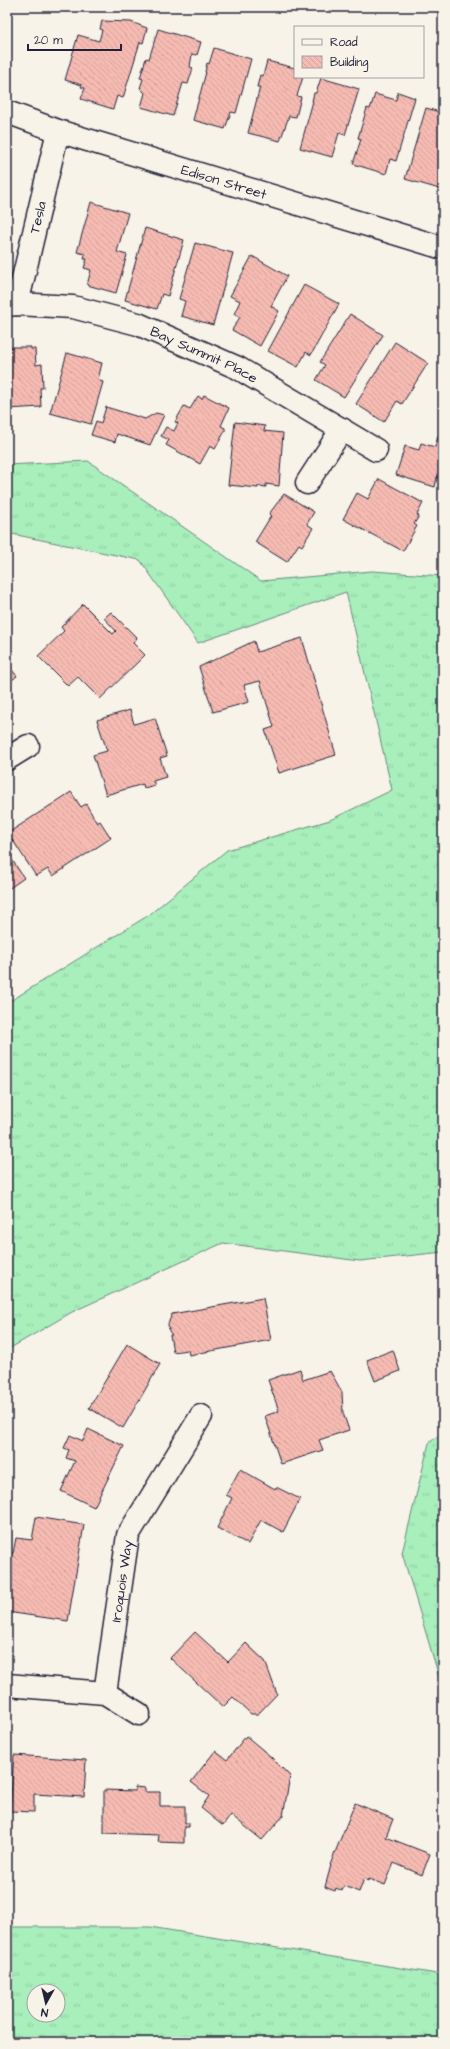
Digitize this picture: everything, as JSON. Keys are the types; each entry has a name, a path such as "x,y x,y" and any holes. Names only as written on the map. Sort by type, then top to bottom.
{"street":[{"name":"Edison Street","path":"7,112 58,131 443,248"},
{"name":"Tesla","path":"12,304 58,131"},
{"name":"Bay Summit Place","path":"12,304 73,307 138,324 238,368 376,450"},
{"path":"307,483 342,429"},
{"path":"7,759 28,746"},
{"name":"Iroquois Way","path":"105,1693 128,1535 201,1416"},
{"path":"7,1684 105,1693 139,1714"}],"green space":[{"path":"88,461 261,581 372,571 443,576 443,1252 360,1261 223,1243 72,1312 7,1350 7,1003 149,915 227,850 330,820 392,790 346,592 198,643 140,560 7,533 7,465"},
{"path":"443,1432 443,1690 402,1553 429,1443"},
{"path":"7,1927 150,1927 443,1975 443,2042 7,2042"}],"building":[{"path":"102,21 131,22 147,28 143,43 140,42 123,98 117,96 113,109 81,99 85,88 81,87 82,85 65,80 78,35 99,41 102,30 100,29"},
{"path":"158,29 201,42 197,55 192,54 190,67 193,68 188,84 183,83 173,116 141,107 145,93 140,88 143,79 140,78 146,58 149,59"},
{"path":"214,48 251,59 236,113 231,112 225,129 193,120 207,63 209,64"},
{"path":"267,61 294,68 294,78 303,78 297,96 301,97 296,117 289,116 280,141 248,133 260,87 257,87 260,75 263,76"},
{"path":"321,78 359,89 345,135 339,133 332,157 300,148 314,93 316,93"},
{"path":"398,92 415,98 396,161 390,159 386,174 353,164 361,139 358,138 367,108 370,109 375,94 396,100"},
{"path":"426,108 443,113 443,190 405,179"},
{"path":"91,202 128,213 117,252 127,255 116,293 87,285 91,270 84,268 87,259 84,259 85,254 77,252"},
{"path":"145,228 184,240 168,296 162,294 157,309 125,300"},
{"path":"195,243 233,253 213,325 181,316 185,301 179,299"},
{"path":"252,256 287,276 271,306 279,311 260,346 232,330 240,317 234,314 240,301 230,296"},
{"path":"304,285 339,304 311,355 306,352 298,367 268,351"},
{"path":"350,314 383,335 344,397 316,380 325,365 320,362"},
{"path":"395,342 428,363 402,404 397,401 384,422 356,404"},
{"path":"7,347 31,347 31,349 35,349 36,365 42,364 43,388 40,388 41,407 7,409"},
{"path":"67,353 102,363 98,380 103,382 91,424 50,413"},
{"path":"204,395 229,408 221,426 225,428 225,431 215,449 210,446 200,464 166,445 169,440 161,436 166,427 174,431 178,423 175,422 184,406 190,409 198,396 202,399"},
{"path":"106,407 145,419 156,413 164,415 150,445 117,434 115,442 91,435 96,421 101,423"},
{"path":"235,422 265,426 264,431 283,433 279,486 266,484 266,487 258,486 258,488 228,485"},
{"path":"438,436 443,438 443,478 437,477 435,487 396,475 405,446 419,450 421,443 435,447"},
{"path":"379,479 423,503 417,515 419,516 414,524 417,526 403,551 343,519 357,493 368,499"},
{"path":"284,494 314,512 307,524 313,528 302,546 299,544 287,562 255,542 271,516 269,514"},
{"path":"83,604 113,634 116,631 104,618 111,612 137,638 133,643 145,655 100,699 78,677 68,686 38,656 64,631 61,627"},
{"path":"302,638 336,755 279,773 265,730 274,727 260,681 244,685 249,702 213,712 199,667 254,641 257,652"},
{"path":"7,664 17,676 7,684"},
{"path":"130,710 134,724 155,718 167,756 160,758 166,777 153,781 155,785 144,788 143,784 106,795 93,755 107,751 97,720"},
{"path":"71,792 81,807 86,804 97,823 100,821 111,838 53,876 48,869 36,876 8,833"},
{"path":"7,852 24,878 7,890"},
{"path":"263,1298 271,1340 189,1355 188,1350 173,1352 170,1335 172,1335 169,1331 168,1324 172,1314"},
{"path":"127,1344 160,1364 123,1428 89,1408"},
{"path":"393,1350 400,1371 375,1381 367,1360"},
{"path":"300,1369 303,1380 330,1371 342,1392 343,1413 349,1430 319,1440 323,1450 281,1464 265,1416 279,1411 268,1380"},
{"path":"88,1429 124,1446 94,1507 61,1491 75,1461 66,1458 69,1450 64,1448 70,1435 83,1441"},
{"path":"240,1469 275,1489 276,1487 300,1499 283,1532 261,1520 248,1544 217,1528 232,1498 226,1495"},
{"path":"36,1517 84,1525 68,1621 7,1612 7,1581 11,1553 13,1553 16,1538 32,1540"},
{"path":"195,1632 228,1662 246,1643 265,1661 277,1694 258,1714 251,1714 233,1697 223,1707 170,1658"},
{"path":"246,1736 270,1756 290,1776 283,1816 262,1840 231,1815 223,1826 201,1808 209,1796 191,1782 215,1751 227,1760"},
{"path":"14,1755 86,1760 84,1797 34,1794 34,1812 10,1811"},
{"path":"135,1787 145,1788 145,1792 160,1792 160,1806 185,1806 185,1823 189,1823 189,1827 184,1827 184,1843 158,1842 159,1835 104,1833 104,1790 135,1791"},
{"path":"355,1803 393,1819 386,1837 430,1854 422,1875 394,1863 385,1885 369,1879 368,1881 364,1879 359,1892 344,1886 342,1891 336,1888 335,1891 325,1887 330,1865"}]}
